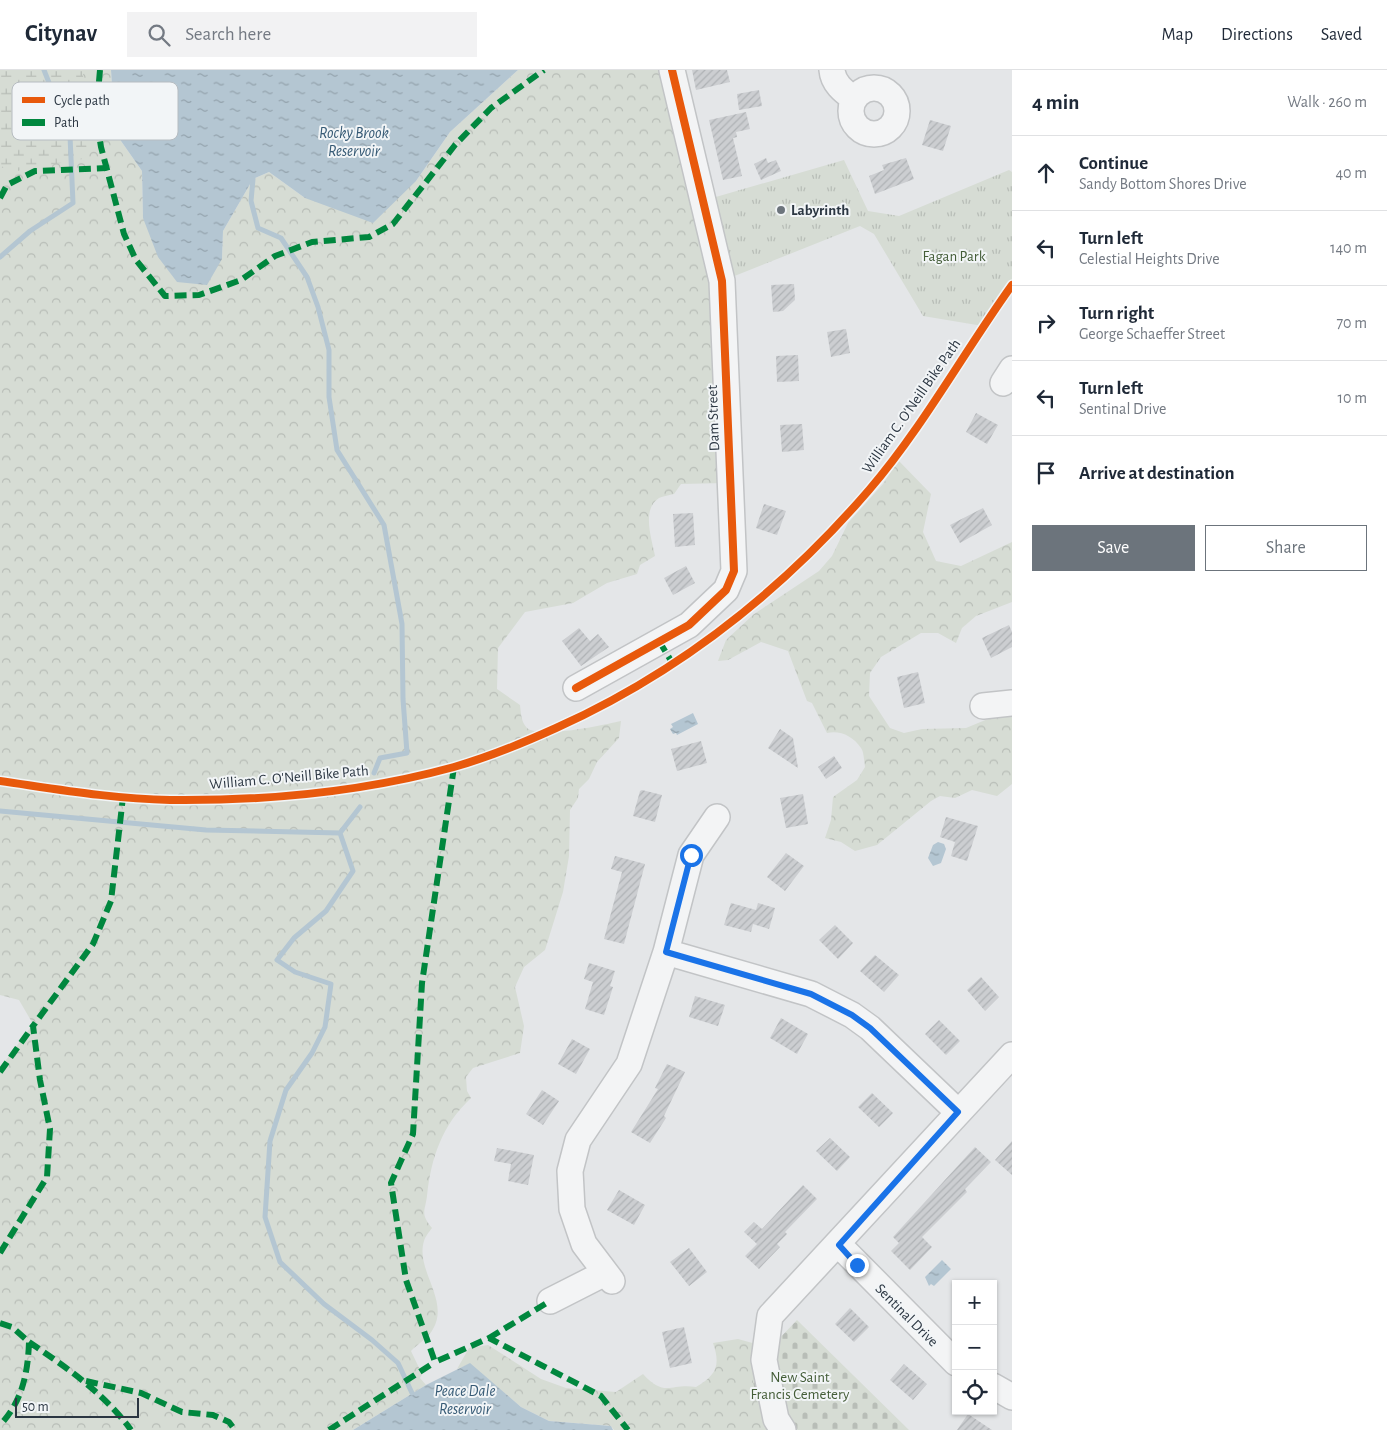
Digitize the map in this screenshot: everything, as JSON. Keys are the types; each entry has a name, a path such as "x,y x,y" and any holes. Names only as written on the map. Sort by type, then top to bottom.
{"street":[{"name":"Dam Street","path":"576,688 689,625 726,590 734,571 722,281 672,70"},
{"path":"832,70 832,77 844,92 854,99"},
{"path":"983,706 1012,703"},
{"path":"550,1301 609,1277 584,1244 572,1209 570,1171 578,1140 629,1064 666,952 691,855 718,817"},
{"path":"666,952 811,994 831,1003 870,1028 958,1112"},
{"path":"783,1430 776,1419 764,1360 770,1316 839,1245 958,1112 1012,1055"},
{"name":"Sentinal Drive","path":"839,1245 952,1359"},
{"path":"997,1389 1012,1398"}],"green space":[{"path":"0,70 111,70 112,82 12,82 12,140 121,140 142,171 143,218 222,259 223,231 253,179 269,172 305,198 416,181 450,132 518,70 671,70 720,287 726,483 681,484 674,494 659,498 650,509 649,517 650,534 655,556 640,565 637,574 607,583 573,603 525,612 498,648 497,689 520,705 522,720 527,728 534,731 558,732 621,721 619,738 597,762 589,779 579,789 578,798 570,810 569,856 563,892 545,950 524,967 515,987 524,1026 520,1053 473,1068 466,1077 467,1091 471,1098 452,1119 445,1131 431,1168 424,1212 432,1228 427,1234 422,1252 438,1307 437,1318 431,1332 411,1351 422,1374 420,1378 426,1385 353,1430 0,1430 0,1068 33,1024 19,1000 0,995"},
{"path":"0,70 85,70 83,82 12,82 12,140 87,140 88,158 17,171 0,166"},
{"name":"Fagan Park","path":"844,160 868,211 899,216 1009,170 1012,172 1012,285 983,326 923,316 874,234 860,226 722,281 702,201"},
{"path":"898,460 931,494 923,532 936,561 961,566 1012,542 1012,602 976,616 962,628 956,643 938,633 921,633 881,657 870,673 869,696 890,728 904,733 922,729 966,728 1012,709 1012,784 997,796 972,790 955,798 940,796 931,801 877,845 855,851 841,842 825,838 831,820 833,797 857,780 865,767 861,748 846,735 837,732 827,733 812,703 807,701 788,651 761,642 728,660 718,661 726,640 754,614 819,571 832,556 848,523 883,484"},
{"name":"New Saint Francis Cemetery","path":"797,1320 909,1430 770,1430 759,1410 751,1372 756,1344 775,1343"},
{"path":"738,1339 756,1344 770,1430 614,1430 611,1426 549,1421 521,1407 470,1364 457,1369 469,1348 488,1345 541,1379 566,1388 616,1392 643,1374 657,1386 663,1388 696,1387 708,1378 715,1369 717,1358 713,1343"}],"water":[{"name":"Rocky Brook Reservoir","path":"111,70 518,70 450,132 416,181 373,223 305,198 269,172 253,179 223,231 222,259 207,285 177,282 158,257 143,218 142,171 121,140 178,140 178,82 112,82"},
{"path":"693,713 698,724 677,735 676,733 673,734 670,729 673,727 671,724"},
{"path":"938,842 944,844 946,849 941,863 933,866 928,858 933,845"},
{"path":"942,1260 951,1269 934,1286 931,1284 929,1286 925,1277"},
{"name":"Peace Dale Reservoir","path":"470,1363 521,1407 549,1421 611,1426 613,1430 353,1430 426,1385"}],"building":[{"path":"692,70 727,70 730,82 696,90"},
{"path":"759,90 762,106 739,110 737,94"},
{"path":"746,112 750,129 736,132 737,137 733,138 742,176 723,180 709,120"},
{"path":"930,120 951,126 943,151 922,145"},
{"path":"766,158 768,163 776,160 781,171 761,180 754,164"},
{"path":"906,158 914,179 875,194 869,176 884,170 882,165"},
{"path":"794,284 795,300 783,311 773,312 771,285"},
{"path":"846,329 850,353 831,357 827,332"},
{"path":"798,355 799,381 777,382 776,356"},
{"path":"976,413 998,425 987,444 966,432"},
{"path":"802,424 804,450 782,452 780,425"},
{"path":"764,504 786,511 777,535 756,528"},
{"path":"983,508 992,525 960,543 950,525"},
{"path":"693,513 695,545 675,547 673,514"},
{"path":"686,566 695,583 673,595 664,578"},
{"path":"1009,625 1012,632 1012,647 991,658 982,638"},
{"path":"579,628 590,641 598,634 609,647 581,666 562,641"},
{"path":"918,672 925,703 904,708 897,677"},
{"path":"780,729 793,738 798,768 768,748"},
{"path":"701,741 707,763 677,771 671,749"},
{"path":"834,756 842,768 826,779 818,767"},
{"path":"640,791 662,795 655,822 633,816"},
{"path":"803,794 808,824 786,828 780,798"},
{"path":"946,817 978,826 967,861 951,856 955,842 940,837"},
{"path":"786,853 804,866 785,891 767,877"},
{"path":"615,856 645,864 624,944 604,939 622,872 611,869"},
{"path":"731,903 756,910 758,903 775,908 769,929 753,924 751,932 724,925"},
{"path":"835,925 853,943 838,959 819,940"},
{"path":"875,955 899,975 884,992 860,971"},
{"path":"589,963 615,971 610,986 613,987 604,1015 585,1009 593,982 584,979"},
{"path":"981,977 999,997 985,1011 967,990"},
{"path":"695,996 725,1005 718,1026 689,1017"},
{"path":"781,1018 808,1034 797,1054 770,1038"},
{"path":"939,1020 960,1041 946,1055 925,1034"},
{"path":"572,1039 590,1049 576,1074 558,1064"},
{"path":"667,1064 685,1072 664,1116 666,1118 650,1143 631,1132 658,1089 655,1088"},
{"path":"542,1090 559,1101 543,1125 526,1114"},
{"path":"872,1093 893,1113 879,1127 858,1107"},
{"path":"830,1138 850,1157 837,1171 816,1151"},
{"path":"1012,1141 1012,1175 995,1160"},
{"path":"975,1147 991,1162 965,1189 967,1192 922,1237 932,1247 910,1270 891,1251 899,1243 893,1237"},
{"path":"497,1148 534,1155 528,1185 508,1181 511,1164 494,1161"},
{"path":"803,1185 817,1199 785,1232 787,1234 777,1244 780,1247 759,1269 745,1256 757,1244 744,1232 754,1222 762,1229"},
{"path":"619,1190 645,1205 634,1225 607,1210"},
{"path":"689,1248 707,1272 689,1286 670,1262"},
{"path":"850,1308 869,1327 854,1342 835,1324"},
{"path":"684,1327 692,1363 670,1368 662,1332"},
{"path":"904,1364 927,1384 913,1400 890,1380"},
{"path":"967,1415 970,1415 992,1430 957,1430"}],"waterway":[{"path":"44,70 49,82"},
{"path":"0,257 30,231 73,203 70,140"},
{"path":"253,179 251,201 258,228 281,238 307,277 318,307 329,350 329,397 337,450 384,525 402,624 403,699 407,753 380,758 374,773"},
{"path":"360,807 340,833 353,871 326,911 294,938 277,960 295,972 331,984 325,1027 312,1053 286,1090 270,1141 265,1217 280,1262 324,1304 372,1340 398,1363 412,1393"},
{"path":"0,811 206,830 340,833"}],"marked path":[{"path":"99,82 100,70"},
{"path":"100,140 124,234 136,260 165,296 199,295 241,280 275,256 312,242 369,237 393,224 455,145 491,108 544,70"},
{"path":"0,198 7,185 35,171 106,168"},
{"path":"659,641 673,664"},
{"path":"454,767 422,983 413,1134 391,1183 406,1280 435,1362 489,1338 601,1396 628,1430"},
{"path":"0,1253 47,1177 50,1129 40,1080 33,1026 93,944 111,901 123,797"},
{"path":"0,1072 33,1026"},
{"path":"489,1338 550,1301"},
{"path":"0,1323 12,1327 29,1342 27,1365 19,1397 8,1416 0,1425"},
{"path":"29,1342 71,1371 96,1392 131,1430"},
{"path":"329,1430 435,1362"},
{"path":"86,1381 141,1393 182,1412 213,1415 229,1422 235,1430"}],"cycle path":[{"path":"576,688 689,625 726,590 734,571 722,281 672,70"},
{"name":"William C. O'Neill Bike Path","path":"0,781 127,798 170,800 277,797 349,789 420,776 467,763 531,739 601,706 644,682 726,626 801,562 836,527 889,466 1012,285"}],"place":[{"name":"Labyrinth","path":"781,210"}],"route":[{"path":"691,855 666,952 811,994 831,1003 870,1028 958,1112 839,1245 857,1265"}]}
